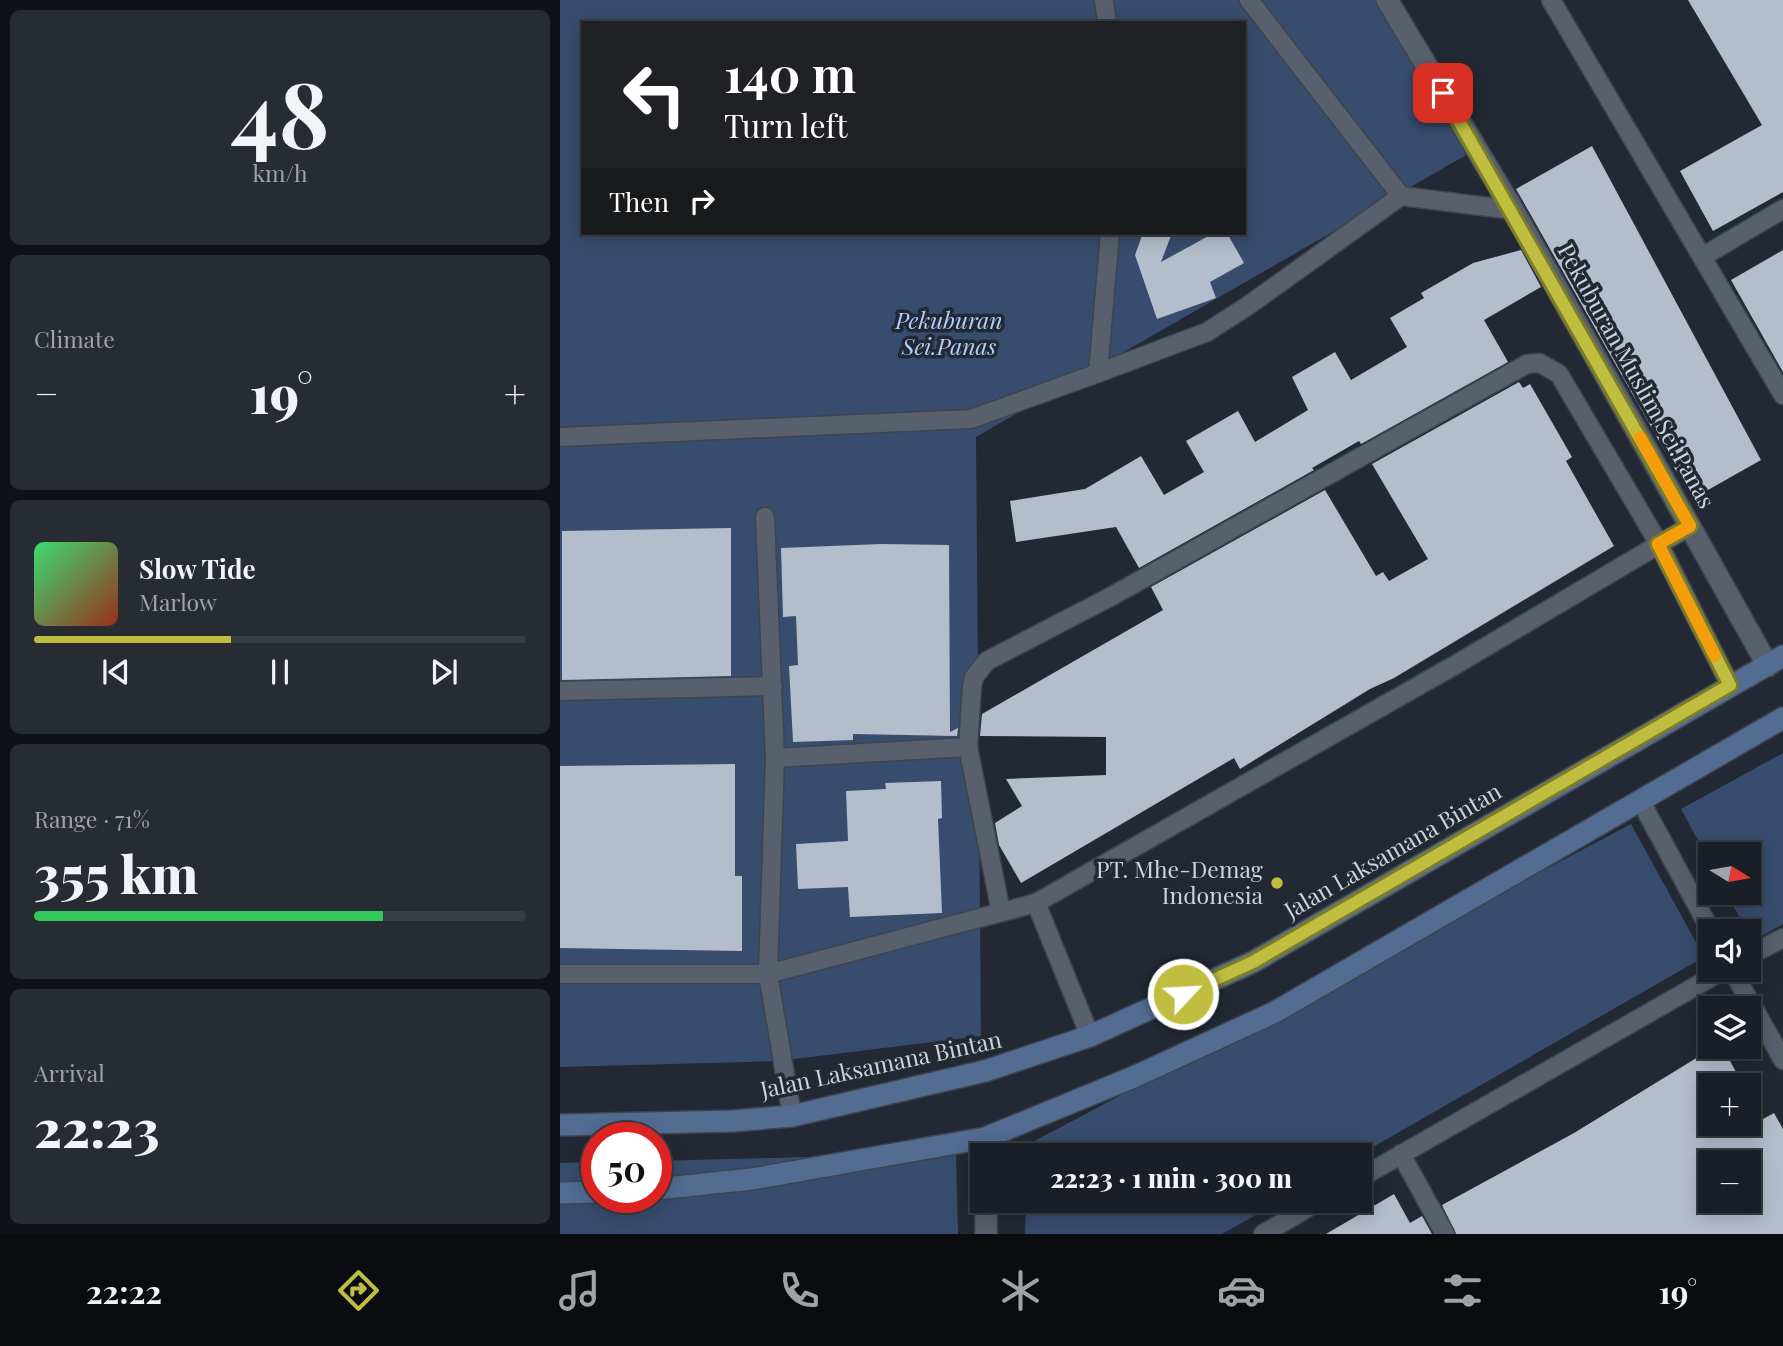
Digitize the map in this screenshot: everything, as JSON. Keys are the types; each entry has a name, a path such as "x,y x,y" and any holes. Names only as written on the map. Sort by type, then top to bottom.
{"main road":[{"name":"Jalan Laksamana Bintan","path":"560,1125 733,1121 792,1116 985,1072 1090,1036 1253,962 1730,685 1776,661"},
{"path":"994,1143 1275,1012 1783,718"},
{"path":"672,1187 970,1149"},
{"path":"560,1193 581,1192"}],"street":[{"name":"Pekuburan Muslim Sei.Panas","path":"1387,0 1513,210 1690,526 1776,661"},
{"path":"986,1213 986,1234"}],"lane":[{"path":"1104,0 1107,21"},
{"path":"1249,0 1401,196"},
{"path":"1551,0 1783,395"},
{"path":"560,436 971,419 1207,332 1401,196 1513,210"},
{"path":"1702,257 1783,209"},
{"path":"1098,373 1110,235"},
{"path":"1001,912 968,747 972,685 974,677 987,661 1112,596 1527,363 1540,363 1559,374 1658,544 1730,685"},
{"path":"765,517 775,758 768,974 792,1116"},
{"path":"560,974 768,974 1036,903 1455,665 1690,526"},
{"path":"560,691 773,686"},
{"path":"775,758 968,747"},
{"path":"1640,800 1704,919"},
{"path":"1036,903 1090,1036"},
{"path":"1761,949 1783,937"},
{"path":"1372,1171 1703,982"},
{"path":"1739,982 1783,1060"},
{"path":"1401,1154 1445,1234"},
{"path":"1263,1234 1299,1213"}],"green space":[{"name":"Pekuburan Sei.Panas","path":"560,0 1385,0 1468,154 976,437 981,1036 778,1061 560,1067"},
{"path":"1783,753 1783,924 1761,936 1761,919 1741,919 1733,905 1761,905 1761,842 1699,842 1681,809"},
{"path":"1631,824 1698,946 1698,960 1372,1148 1372,1143 1031,1143"},
{"path":"956,1153 958,1234 560,1234 560,1163 581,1162 581,1213 672,1213 672,1161"},
{"path":"1026,1213 1260,1213 1222,1234 1025,1234"}],"building":[{"path":"1688,0 1783,0 1783,192 1713,231 1680,171 1762,125"},
{"path":"1592,146 1761,460 1692,499 1516,189"},
{"path":"1142,235 1171,235 1161,262 1210,235 1228,235 1244,263 1210,282 1216,298 1157,319 1135,255"},
{"path":"1521,250 1541,287 1484,320 1508,362 1361,444 1359,441 1312,468 1314,470 1139,568 1116,527 1016,542 1010,501 1085,489 1141,456 1164,495 1204,472 1186,441 1238,411 1255,442 1308,410 1292,377 1335,352 1351,380 1407,347 1390,318 1424,298 1421,293 1473,263"},
{"path":"1783,250 1783,372 1731,280"},
{"path":"1519,382 1523,388 1530,384 1572,457 1566,461 1614,546 1394,678 1370,689 1240,769 1234,758 1021,883 999,845 995,823 1022,806 1006,779 1106,775 1106,737 980,736 982,714 1163,610 1151,587 1325,490 1376,576 1383,572 1389,581 1428,559 1372,464"},
{"path":"731,528 731,676 562,680 562,531"},
{"path":"881,544 949,545 950,732 958,728 957,736 853,734 853,740 793,742 789,666 798,665 796,616 783,617 781,548"},
{"path":"735,764 735,876 742,876 742,951 560,948 560,766"},
{"path":"941,781 942,818 938,819 942,913 850,917 848,887 798,889 796,844 848,841 846,791 886,789 885,783"},
{"path":"1698,1057 1729,1059 1737,1073 1698,1073 1698,1136 1761,1136 1761,1116 1763,1119 1774,1113 1783,1129 1783,1234 1456,1234 1442,1205 1574,1133"},
{"path":"1394,1194 1410,1223 1422,1216 1432,1234 1326,1234 1362,1213 1372,1213 1372,1207"}],"slow traffic":[{"path":"1640,437 1690,526 1658,544 1715,656"}],"place":[{"name":"PT. Mhe-Demag Indonesia","path":"1277,883"}],"route":[{"path":"1183,994 1253,962 1730,685 1658,544 1690,526 1513,210 1443,93"}]}
